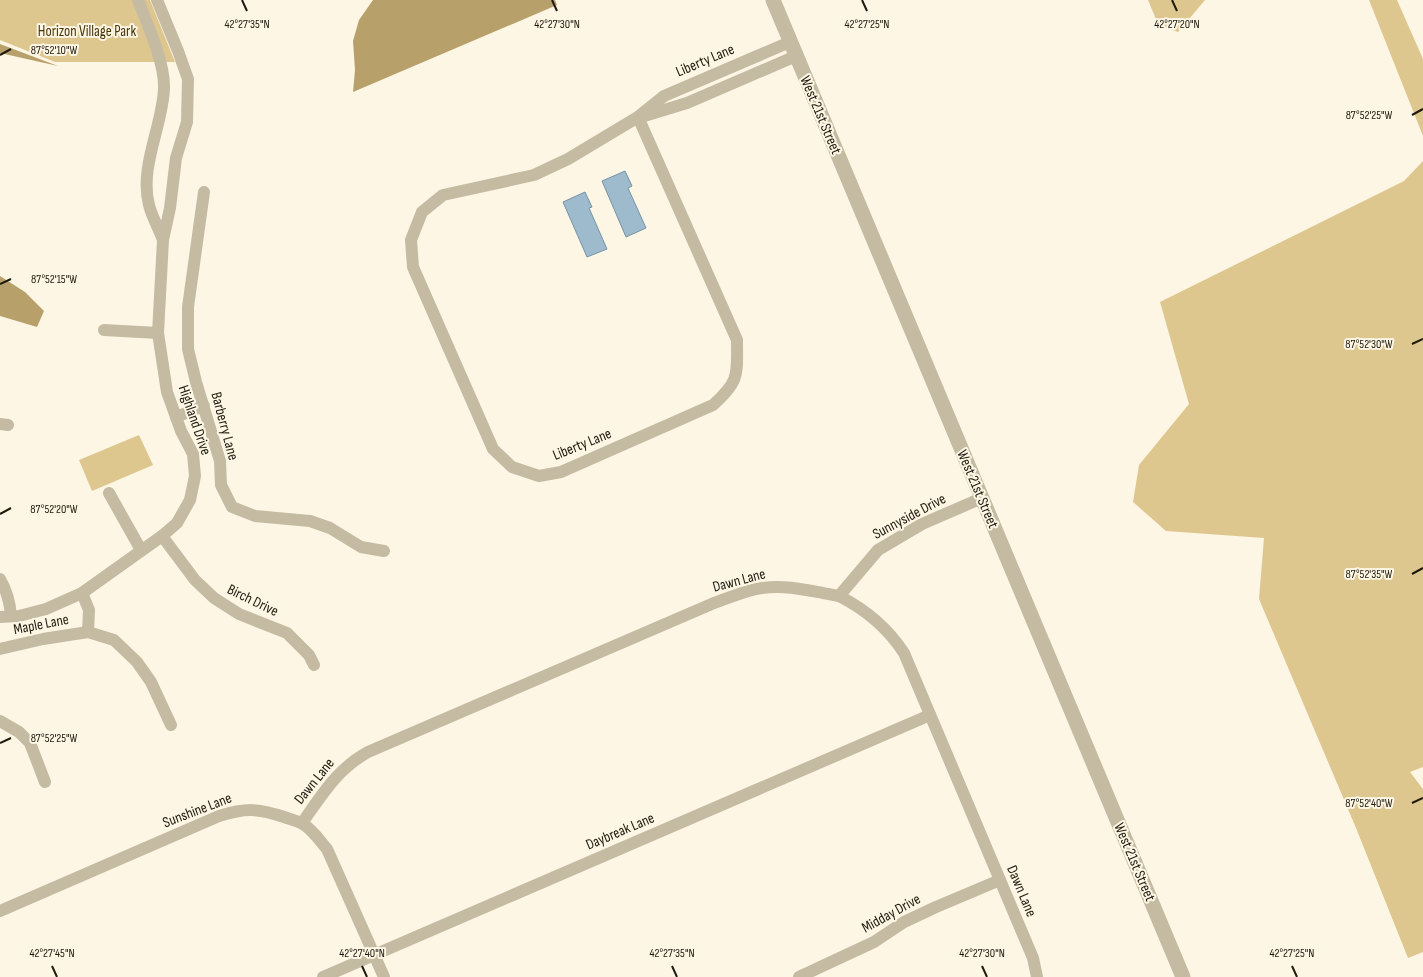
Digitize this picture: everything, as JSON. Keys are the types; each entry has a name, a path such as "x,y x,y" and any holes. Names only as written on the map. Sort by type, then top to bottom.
{"street":[{"name":"Highland Drive","path":"138,0 162,72 164,87 161,112 150,156 147,184 149,204 163,240"},
{"name":"Highland Drive","path":"6,617 46,609 82,593 178,523 190,500 195,476 192,454 167,392 158,333 163,240 170,208 176,158 187,122 188,79 157,0"},
{"name":"West 21st Street","path":"773,0 1183,977"},
{"name":"Liberty Lane","path":"638,117 737,340 737,373 729,391 713,405 562,472 539,476 512,467 493,449 413,267 411,240 422,212 443,195 534,175 568,159 638,117 664,96 790,42"},
{"name":"Liberty Lane","path":"638,117 687,103 796,56"},
{"name":"Barberry Lane","path":"204,192 188,307 188,348 196,382 220,461 222,485 232,507 256,516 310,521 330,528 360,547 384,551"},
{"path":"104,330 158,333"},
{"path":"176,417 204,406"},
{"path":"109,493 141,550"},
{"name":"Sunnyside Drive","path":"839,596 878,550 922,524 982,498"},
{"name":"Birch Drive","path":"162,536 195,580 214,598 239,614 287,633 309,656 314,665"},
{"path":"0,579 10,601 6,617"},
{"name":"Dawn Lane","path":"302,823 336,776 354,760 368,752 714,603 760,588 795,588 839,596 859,608 895,640 904,653 1033,958 1037,977"},
{"name":"Maple Lane","path":"82,593 89,610 88,632"},
{"name":"Maple Lane","path":"0,650 88,632 114,640 137,662 151,682 171,725"},
{"name":"Daybreak Lane","path":"322,977 930,715"},
{"path":"0,721 19,732 30,743 45,782"},
{"name":"Sunshine Lane","path":"0,911 219,816 237,810 267,811 302,823 314,833 327,849 384,977"},
{"name":"Midday Drive","path":"798,977 874,942 904,922 1000,880"}],"green space":[{"name":"Horizon Village Park","path":"0,0 150,0 175,62 55,62 0,40"},
{"path":"1148,0 1205,0 1178,32 1158,24"},
{"path":"1369,0 1397,0 1423,59 1423,136"},
{"path":"1423,161 1423,767 1410,772 1423,789 1423,952 1408,958 1356,828 1259,599 1264,538 1166,531 1133,502 1139,465 1189,404 1160,302 1404,181"},
{"path":"139,435 153,465 92,491 79,460"}],"shaded area":[{"path":"373,0 555,0 557,5 353,92 355,70 353,41 359,20"},
{"path":"0,44 58,66 0,53"},
{"path":"0,276 25,292 44,311 37,327 0,316"}],"building":[{"path":"625,171 632,186 628,188 646,228 626,237 602,181"},
{"path":"585,192 592,207 589,208 607,249 587,257 563,202"}]}
